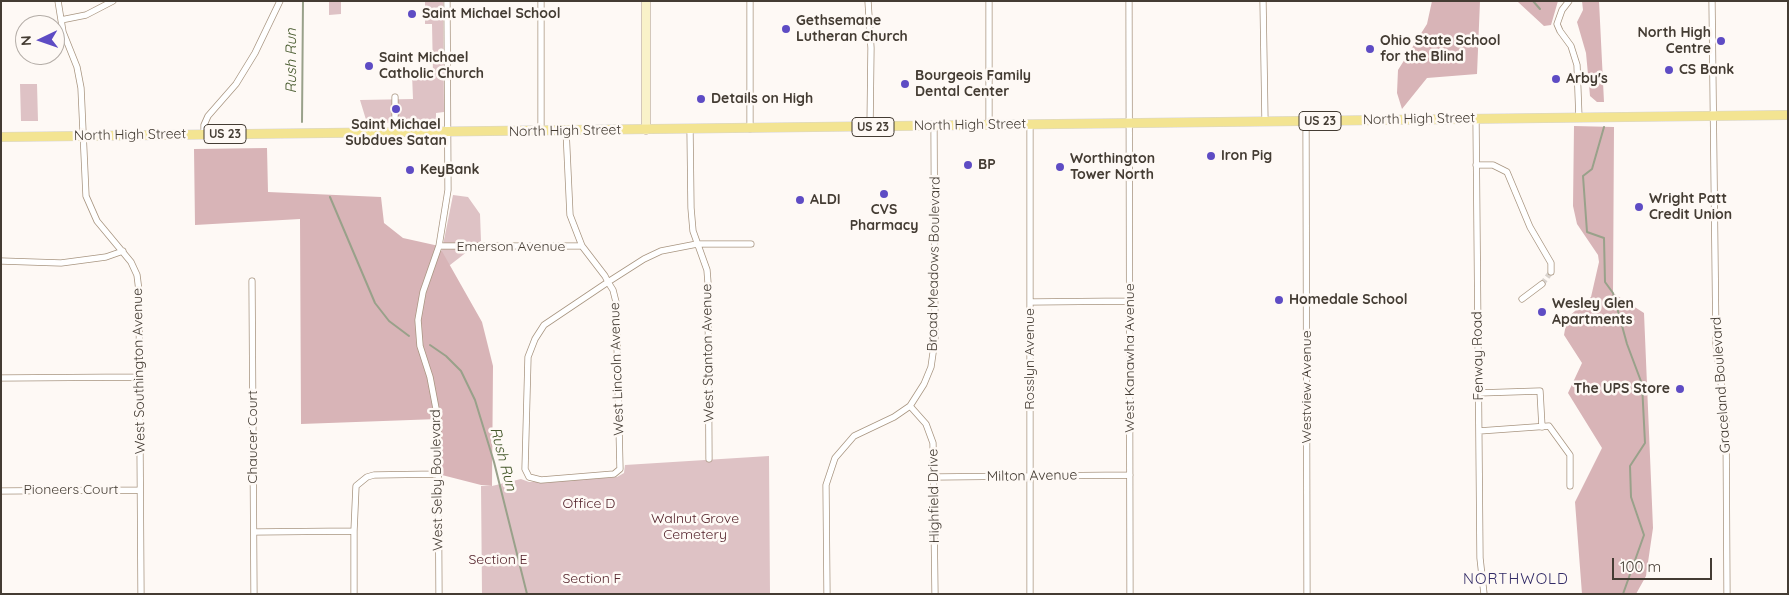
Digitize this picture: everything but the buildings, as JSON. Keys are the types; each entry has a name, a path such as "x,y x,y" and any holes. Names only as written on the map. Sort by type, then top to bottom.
{"main road":[{"path":"646,1 646,130"},
{"name":"North High Street","path":"1,136 646,130 1788,115"}],"street":[{"name":"West Southington Avenue","path":"58,1 60,15"},
{"path":"65,19 86,15 113,1"},
{"path":"204,134 204,125 208,116 236,84 250,61 280,1"},
{"name":"West Selby Boulevard","path":"439,594 438,419 430,377 420,346 418,332 423,292 440,246 448,190 447,1"},
{"path":"541,1 541,131"},
{"path":"750,1 750,128"},
{"path":"868,1 871,48 870,127"},
{"path":"989,1 989,125"},
{"name":"West Kanawha Avenue","path":"1129,1 1130,594"},
{"path":"1263,1 1265,121"},
{"name":"Graceland Boulevard","path":"1712,1 1716,344 1726,421 1727,594"},
{"path":"1566,2 1557,24 1571,46 1577,65 1579,118"},
{"name":"West Southington Avenue","path":"65,33 80,81 84,183 88,202 97,221 123,251 137,275 139,290 141,594"},
{"path":"395,97 395,124"},
{"name":"Fenway Road","path":"1476,119 1480,558 1484,594"},
{"name":"Westview Avenue","path":"1306,121 1307,594"},
{"name":"Rosslyn Avenue","path":"1030,124 1030,594"},
{"name":"Broad Meadows Boulevard","path":"827,594 826,485 835,458 854,436 894,417 910,406 928,375 935,347 934,126"},
{"name":"West Stanton Avenue","path":"690,129 691,208 698,244 707,270 708,283 709,459"},
{"name":"West Lincoln Avenue","path":"566,130 568,204 575,231 582,246 608,282 613,290 618,316 620,469 616,474 541,480 529,478 526,474 527,367 530,348 544,326 608,282"},
{"path":"1476,165 1493,165 1506,172 1530,227 1551,263 1551,272"},
{"path":"608,282 644,259 661,251 698,244 751,244"},
{"name":"Emerson Avenue","path":"440,246 582,246"},
{"path":"1,261 61,263 106,257 123,251"},
{"name":"Chaucer Court","path":"252,281 254,594"},
{"path":"1522,299 1542,284"},
{"path":"1030,302 1130,301"},
{"path":"1,378 140,377"},
{"path":"1478,393 1540,391 1542,427"},
{"name":"Highfield Drive","path":"910,406 926,424 930,432 934,454 935,594"},
{"path":"1479,431 1549,426 1570,455 1570,486"},
{"path":"354,594 356,486 367,477 374,475 438,474"},
{"name":"Milton Avenue","path":"935,477 1130,475"},
{"name":"Pioneers Court","path":"1,491 140,490"},
{"path":"254,532 354,531"}],"green space":[{"path":"329,1 341,1 341,14 329,15"},
{"path":"425,1 443,1 444,112 436,113 436,122 367,123 360,100 413,99 412,74 433,74 432,24 425,24"},
{"path":"20,84 37,84 38,121 21,121"},
{"path":"453,195 468,197 480,214 481,241 450,265 439,265"},
{"name":"Walnut Grove Cemetery","path":"769,456 770,594 482,594 481,486 492,486 521,479 529,482 617,477 624,473 625,465"}],"shaded area":[{"path":"1432,1 1480,1 1477,74 1427,78 1402,109 1397,93 1398,70 1427,24"},
{"path":"1489,1 1558,1 1551,25 1544,26 1518,2"},
{"path":"1582,1 1599,1 1604,102 1597,102 1590,96 1586,53 1577,22 1583,10"},
{"path":"1574,126 1614,127 1613,293 1644,313 1653,528 1646,576 1636,594 1582,594 1575,502 1602,448 1568,393 1582,363 1564,335 1567,318 1591,297 1599,262 1598,255 1577,224 1573,206"},
{"path":"267,148 268,192 381,197 384,223 403,238 439,246 482,322 493,366 492,486 438,474 438,419 301,424 300,219 195,225 194,149"}],"waterway":[{"name":"Rush Run","path":"302,122 303,1"},
{"path":"1533,1 1540,9"},
{"path":"1604,127 1592,169 1583,176 1587,232 1604,238 1605,282 1613,293 1627,344 1642,384 1645,443 1630,466 1631,497 1644,535 1623,594"},
{"name":"Rush Run","path":"330,197 375,303 389,321 409,336"},
{"name":"Rush Run","path":"430,345 446,356 461,371 475,400 494,462 527,594"}],"tunnel":[{"path":"1542,284 1551,272"}],"place":[{"name":"Saint Michael School","path":"412,14"},
{"name":"Gethsemane Lutheran Church","path":"786,29"},
{"name":"North High Centre","path":"1721,41"},
{"name":"Ohio State School for the Blind","path":"1370,49"},
{"name":"Saint Michael Catholic Church","path":"369,66"},
{"name":"CS Bank","path":"1669,70"},
{"name":"Arby's","path":"1556,79"},
{"name":"Bourgeois Family Dental Center","path":"905,84"},
{"name":"Details on High","path":"701,99"},
{"name":"Saint Michael Subdues Satan","path":"396,109"},
{"name":"Iron Pig","path":"1211,156"},
{"name":"BP","path":"968,165"},
{"name":"Worthington Tower North","path":"1060,167"},
{"name":"KeyBank","path":"410,170"},
{"name":"CVS Pharmacy","path":"884,194"},
{"name":"ALDI","path":"800,200"},
{"name":"Wright Patt Credit Union","path":"1639,207"},
{"name":"Homedale School","path":"1279,300"},
{"name":"Wesley Glen Apartments","path":"1542,312"},
{"name":"The UPS Store","path":"1680,389"}],"district":[{"name":"NORTHWOLD","path":"1516,579"}],"park label":[{"name":"Office D","path":"589,504"},
{"name":"Section E","path":"498,560"},
{"name":"Section F","path":"592,579"}]}
